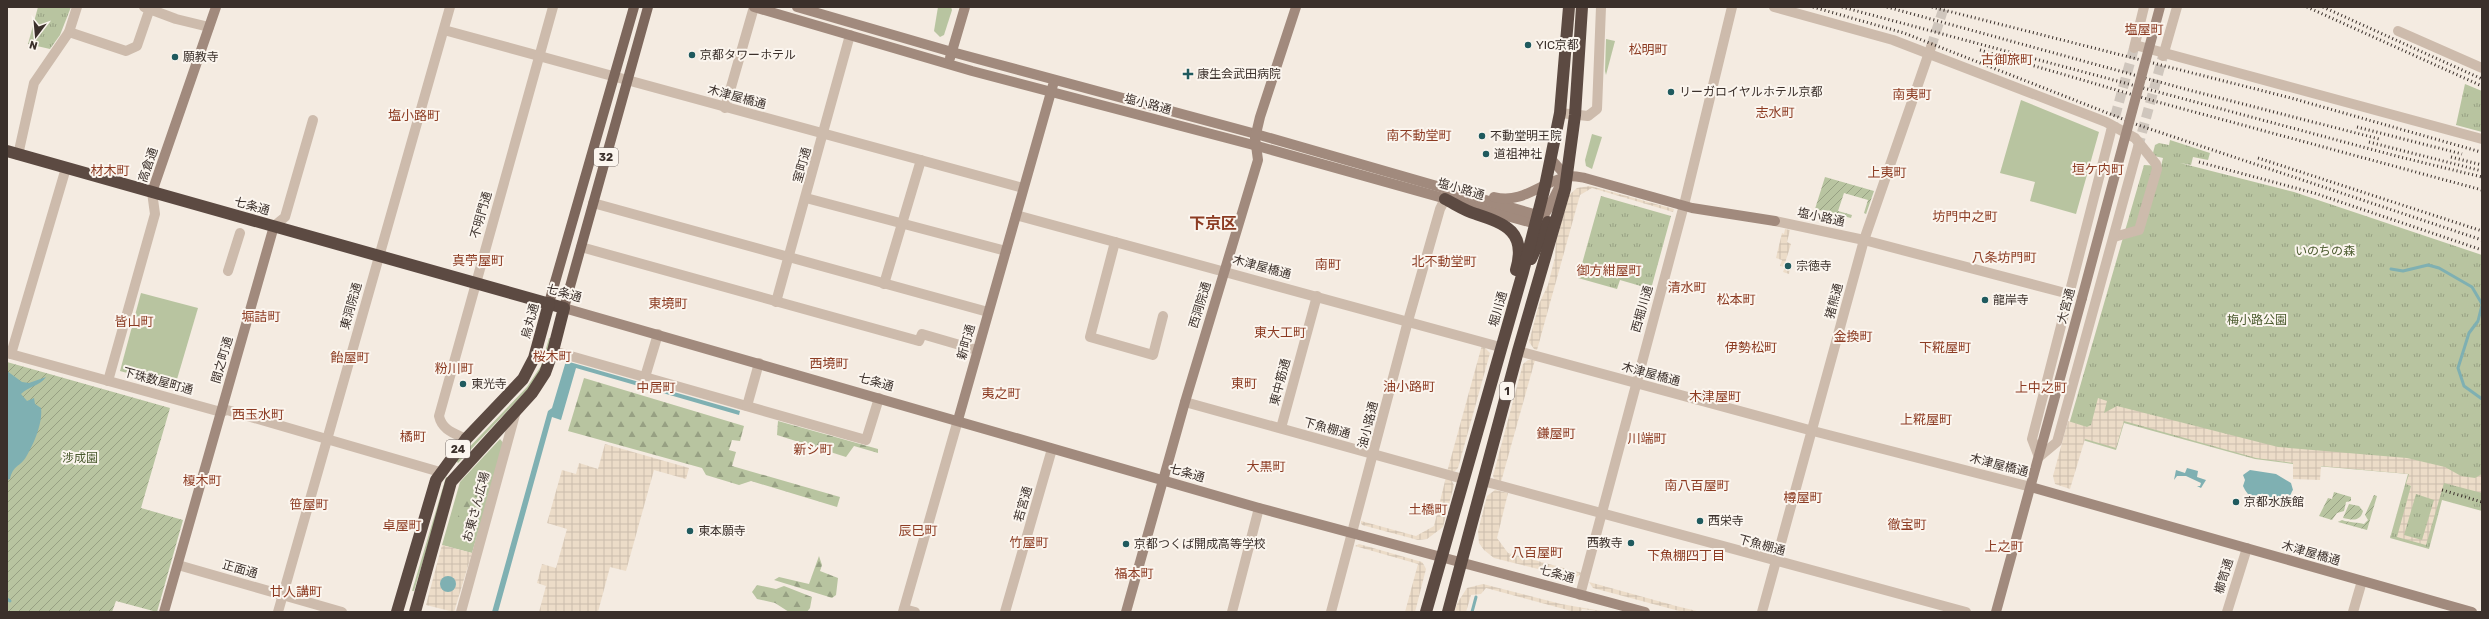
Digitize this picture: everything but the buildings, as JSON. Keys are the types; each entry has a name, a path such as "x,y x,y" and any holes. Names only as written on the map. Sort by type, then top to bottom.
{"highway":[{"name":"堀川通","path":"1448,612 1518,351 1545,219 1545,186 1560,113 1569,7"},
{"name":"堀川通","path":"1426,612 1500,347 1523,272 1545,219 1566,176 1575,115 1582,7"},
{"name":"七条通","path":"13,153 564,308"},
{"name":"1","path":"1448,194 1474,214 1499,222 1511,232 1517,243 1518,263 1498,333 1500,347"},
{"name":"烏丸通","path":"397,612 440,472 466,439 523,379 534,358 549,303"},
{"name":"24","path":"415,612 451,482 532,393 541,379 553,351 564,308"},
{"path":"440,472 458,473"}],"main road":[{"name":"烏丸通","path":"549,303 634,7"},
{"name":"32","path":"564,308 648,7"}],"street":[{"path":"13,153 34,83 69,32 77,7"},
{"name":"高倉通","path":"108,381 155,214 152,192 216,7"},
{"name":"東洞院通","path":"278,612 450,7"},
{"name":"不明門通","path":"466,439 446,429 441,424 439,416 553,7"},
{"path":"725,108 754,7"},
{"name":"塩小路通","path":"754,7 948,64 1051,92 1256,146 1545,219"},
{"name":"塩小路通","path":"797,7 952,52 1256,134 1448,194"},
{"path":"948,64 965,7"},
{"name":"西洞院通","path":"1126,612 1162,480 1258,160 1256,134 1296,7"},
{"path":"1560,113 1588,116 1594,113 1598,107 1601,7"},
{"name":"西堀川通","path":"1580,595 1635,383 1684,205 1732,7"},
{"path":"1774,7 1930,50 2099,119 2135,138 2156,164 2157,169 2139,230 2114,237"},
{"path":"2144,7 2135,46 2482,139"},
{"name":"大宮通","path":"1996,612 2160,7"},
{"path":"2163,54 2177,7"},
{"path":"69,32 126,50 137,46 147,9 209,27"},
{"name":"木津屋橋通","path":"444,30 615,75 725,108 824,132 1023,188"},
{"path":"2398,31 2482,68"},
{"name":"室町通","path":"776,302 850,35"},
{"name":"猪熊通","path":"1762,612 1813,431 1864,240 1930,50"},
{"name":"新町通","path":"904,610 1055,80"},
{"name":"間之町通","path":"164,612 274,226 285,217 313,120"},
{"path":"2111,131 2032,439 2039,457 2057,442 2138,147"},
{"path":"1448,194 1471,190 1506,199 1523,196 1566,176 1551,159"},
{"path":"884,284 920,160"},
{"path":"9,353 66,168"},
{"name":"塩小路通","path":"1566,176 1585,178 1684,205 1775,221 1864,240 2097,298"},
{"name":"油小路通","path":"1331,612 1408,321 1440,209 1448,194"},
{"path":"806,198 1006,251"},
{"path":"593,203 988,312"},
{"name":"木津屋橋通","path":"1016,215 1224,270 1500,347"},
{"path":"228,271 240,233"},
{"path":"1115,242 1090,336 1153,355 1163,316"},
{"path":"581,247 918,342 922,334 977,350"},
{"name":"東中筋通","path":"1281,428 1317,296"},
{"name":"七条通","path":"564,308 958,420 1052,449 1259,508 1645,612"},
{"path":"645,377 658,334"},
{"path":"553,351 866,440 879,398"},
{"name":"木津屋橋通","path":"1518,351 1813,431 2031,486 2362,581 2456,610 2472,612"},
{"name":"下珠数屋町通","path":"9,353 221,412 227,410 440,472"},
{"path":"747,406 759,363"},
{"name":"下魚棚通","path":"1185,402 1463,479"},
{"name":"お東さん広場","path":"461,612 516,409"},
{"name":"若宮通","path":"1005,612 1052,449"},
{"name":"下魚棚通","path":"1483,481 1776,562 1966,612"},
{"path":"1232,612 1259,508"},
{"name":"櫛笥通","path":"2227,612 2247,548"},
{"name":"正面通","path":"178,565 342,612"},
{"path":"2353,612 2362,581"},
{"path":"904,610 915,612"}],"green space":[{"path":"38,7 71,7 60,35 50,49 28,44"},
{"path":"938,7 951,7 952,10 944,35 940,37 934,31"},
{"path":"1606,39 1615,41 1606,75 1605,71"},
{"path":"2465,84 2482,91 2482,132 2456,125"},
{"path":"2021,100 2099,132 2076,214 2030,201 2035,182 2000,173"},
{"path":"1592,134 1602,137 1592,169 1586,166 1585,160"},
{"name":"梅小路公園","path":"2170,140 2210,153 2208,160 2193,157 2191,165 2180,163 2294,192 2482,255 2482,511 2442,500 2429,549 2390,538 2408,474 2293,464 2255,459 2124,423 2116,450 2066,435 2144,165 2161,166 2163,158 2154,156 2153,153 2155,145 2159,143 2169,145"},
{"path":"1825,177 1874,191 1866,214 1864,213 1868,200 1844,193 1838,211 1852,215 1851,218 1815,209"},
{"path":"1601,196 1671,216 1651,289 1620,280 1617,289 1578,278"},
{"path":"141,293 198,308 175,386 120,371"},
{"path":"549,338 552,338 543,366 529,388 458,463 456,461 527,387 541,366"},
{"name":"渉成園","path":"7,362 170,408 141,508 183,520 157,612 116,601 112,612 7,612"},
{"path":"584,378 744,426 740,441 732,440 729,450 736,452 732,466 840,497 837,507 751,481 739,485 706,475 702,468 568,431"},
{"path":"778,421 878,449 878,453 854,446 846,457 777,435"},
{"path":"500,439 504,444 472,553 442,545 460,482"},
{"path":"446,477 448,478 414,591 412,591"},
{"path":"470,487 481,491 480,509 476,525 453,529"},
{"path":"2334,492 2351,497 2351,501 2346,502 2344,511 2337,513 2332,520 2319,516 2328,498 2332,499"},
{"path":"2374,495 2377,496 2367,530 2338,522 2342,520 2364,524 2368,520 2365,515"},
{"path":"2349,504 2359,506 2363,511 2362,515 2358,519 2352,520 2343,518"},
{"path":"819,556 822,565 820,571 838,578 836,595 832,598 774,580 779,577 809,584"},
{"path":"757,585 776,589 784,586 812,597 810,608 807,612 789,612 775,603 757,599 752,592"}],"shaded area":[{"path":"1590,186 1674,209 1673,212 1592,188 1580,195 1537,350 1534,349 1529,342 1539,304 1548,285 1555,257 1556,241 1569,195 1577,188"},
{"path":"1785,229 1790,230 1787,242 1791,244 1785,263 1791,265 1789,274 1783,272 1785,267 1780,266 1782,260 1776,258 1782,233 1784,234"},
{"path":"1482,345 1490,353 1458,468 1455,471 1447,472"},
{"path":"1528,360 1535,360 1501,482 1495,480 1493,476 1523,364"},
{"path":"2098,398 2107,401 2104,413 2117,406 2278,447 2407,458 2445,467 2461,476 2475,478 2482,474 2482,493 2444,483 2426,545 2397,537 2411,486 2406,484 2409,474 2321,466 2320,480 2293,479 2293,463 2256,458 2124,421 2116,448 2085,439 2070,489 2055,484 2053,476 2068,421 2087,427 2091,425","holes":["2416,494 2434,500 2422,540 2404,535"]},
{"path":"605,444 689,468 686,479 654,470 626,571 610,567 598,612 539,612 546,586 537,583 542,564 556,568 567,529 547,523 562,470 576,474 579,463 598,469"},
{"path":"1446,477 1451,479 1454,485 1443,527 1427,539 1418,540 1362,525 1361,521 1416,536 1434,526"},
{"path":"1495,490 1508,493 1497,538 1508,553 1582,573 1574,578 1494,558 1484,550 1479,543 1478,531 1487,496"},
{"path":"1359,544 1422,562 1426,569 1415,612 1405,612 1418,564 1355,546"},
{"path":"442,545 472,553 454,612 426,605"},
{"path":"1589,582 1701,612 1683,612 1593,588"},
{"path":"1483,584 1561,604 1607,612 1582,609 1581,612 1575,612 1486,588 1481,594 1471,595 1466,612 1454,612 1458,602 1467,588"}],"water":[{"path":"566,361 740,411 739,415 576,368 561,420 552,417 498,612 492,612 548,411 552,408"},
{"path":"7,371 22,382 29,383 46,377 21,394 27,401 34,398 35,404 41,408 41,420 29,452 24,460 13,471 10,479 7,480"},
{"path":"2187,468 2198,471 2197,477 2206,480 2201,488 2197,486 2200,486 2201,483 2186,476 2177,476 2174,480 2176,470 2185,473"},
{"path":"2250,470 2276,474 2291,483 2293,490 2291,494 2276,503 2269,504 2257,501 2247,493 2243,486 2245,480 2243,475"},
{"path":"448,576 454,578 456,584 454,590 448,592 442,590 440,584 442,578"}],"waterway":[{"path":"2391,269 2403,271 2428,265 2439,268 2472,287 2482,304"},
{"path":"2482,305 2478,321 2469,333 2458,368 2464,386 2482,399"},
{"path":"1472,612 1476,597"}],"tunnel":[{"path":"1931,47 1944,7"},
{"path":"2111,131 2134,48"},
{"path":"2138,147 2163,56"}],"railway":[{"path":"1813,7 1904,33 2138,125 2482,240"},
{"path":"1842,7 2400,157 2482,177"},
{"path":"1887,7 2185,89 2379,139"},
{"path":"1932,7 2291,98 2481,152"},
{"path":"2307,7 2482,86"},
{"path":"2323,7 2482,79"},
{"path":"1980,50 2154,101 2482,190"},
{"path":"2357,127 2462,154"},
{"path":"2369,142 2482,171"},
{"path":"2451,157 2482,165"},
{"path":"2258,158 2482,231"},
{"path":"2199,162 2314,193 2482,250"},
{"path":"2442,490 2482,502"}],"place":[{"name":"YIC京都","path":"1528,45"},
{"name":"京都タワーホテル","path":"692,55"},
{"name":"願教寺","path":"175,57"},
{"name":"康生会武田病院","path":"1188,74"},
{"name":"リーガロイヤルホテル京都","path":"1671,92"},
{"name":"不動堂明王院","path":"1482,136"},
{"name":"道祖神社","path":"1486,154"},
{"name":"宗徳寺","path":"1788,266"},
{"name":"龍岸寺","path":"1985,300"},
{"name":"東光寺","path":"463,384"},
{"name":"京都水族館","path":"2236,502"},
{"name":"西栄寺","path":"1700,521"},
{"name":"東本願寺","path":"690,531"},
{"name":"西教寺","path":"1631,543"},
{"name":"京都つくば開成高等学校","path":"1126,544"}],"district":[{"name":"塩屋町","path":"2144,29"},
{"name":"松明町","path":"1648,49"},
{"name":"古御旅町","path":"2007,59"},
{"name":"南夷町","path":"1912,94"},
{"name":"志水町","path":"1775,112"},
{"name":"塩小路町","path":"414,115"},
{"name":"南不動堂町","path":"1419,135"},
{"name":"垣ケ内町","path":"2098,169"},
{"name":"材木町","path":"110,170"},
{"name":"上夷町","path":"1887,172"},
{"name":"坊門中之町","path":"1965,216"},
{"name":"下京区","path":"1213,223"},
{"name":"八条坊門町","path":"2004,257"},
{"name":"真苧屋町","path":"478,260"},
{"name":"北不動堂町","path":"1444,261"},
{"name":"南町","path":"1328,264"},
{"name":"御方紺屋町","path":"1609,270"},
{"name":"清水町","path":"1687,287"},
{"name":"松本町","path":"1736,299"},
{"name":"東境町","path":"668,303"},
{"name":"堀詰町","path":"261,316"},
{"name":"皆山町","path":"134,321"},
{"name":"東大工町","path":"1280,332"},
{"name":"金換町","path":"1853,336"},
{"name":"伊勢松町","path":"1751,347"},
{"name":"下糀屋町","path":"1945,347"},
{"name":"桜木町","path":"552,356"},
{"name":"飴屋町","path":"350,357"},
{"name":"西境町","path":"829,363"},
{"name":"粉川町","path":"454,368"},
{"name":"東町","path":"1244,383"},
{"name":"油小路町","path":"1409,386"},
{"name":"中居町","path":"656,387"},
{"name":"上中之町","path":"2041,387"},
{"name":"夷之町","path":"1001,393"},
{"name":"木津屋町","path":"1715,396"},
{"name":"西玉水町","path":"258,414"},
{"name":"上糀屋町","path":"1926,419"},
{"name":"鎌屋町","path":"1556,433"},
{"name":"橘町","path":"413,436"},
{"name":"川端町","path":"1647,438"},
{"name":"新シ町","path":"813,449"},
{"name":"大黒町","path":"1266,466"},
{"name":"榎木町","path":"202,480"},
{"name":"南八百屋町","path":"1697,485"},
{"name":"樽屋町","path":"1803,497"},
{"name":"笹屋町","path":"309,504"},
{"name":"土橋町","path":"1428,509"},
{"name":"徹宝町","path":"1907,524"},
{"name":"卓屋町","path":"402,525"},
{"name":"辰巳町","path":"918,530"},
{"name":"竹屋町","path":"1029,542"},
{"name":"上之町","path":"2004,546"},
{"name":"八百屋町","path":"1537,552"},
{"name":"下魚棚四丁目","path":"1686,555"},
{"name":"福本町","path":"1134,573"},
{"name":"廿人講町","path":"296,591"}],"park label":[{"name":"いのちの森","path":"2325,251"}]}
